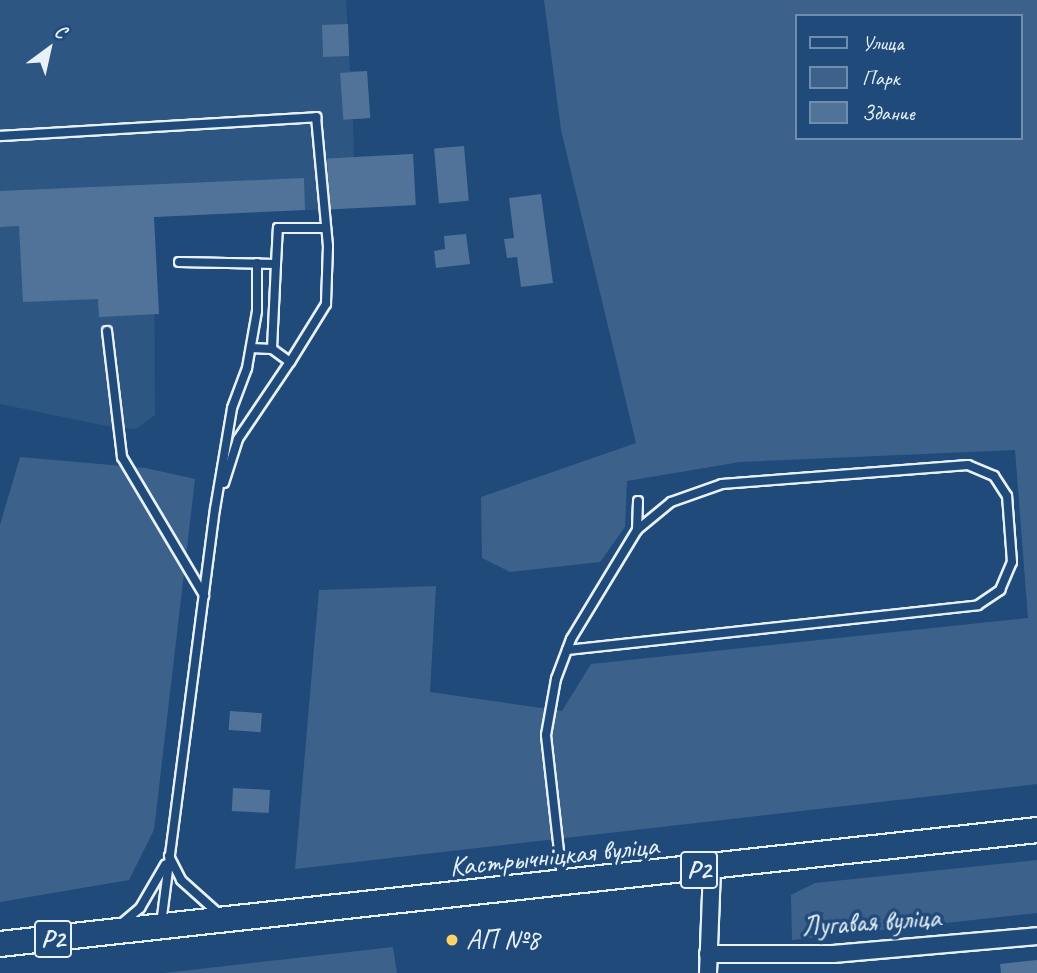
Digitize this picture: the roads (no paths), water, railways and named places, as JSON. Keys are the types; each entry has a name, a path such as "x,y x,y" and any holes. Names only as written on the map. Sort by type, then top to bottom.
{"main road":[{"name":"Кастрычніцкая вуліца","path":"160,928 1037,831"},
{"name":"Р2","path":"0,944 160,928"}],"street":[{"path":"708,973 712,868"},
{"name":"Лугавая вуліца","path":"708,954 833,954 1037,936"}],"lane":[{"path":"0,136 316,117 326,228 326,304 238,439 215,509"},
{"path":"272,349 278,229 326,228"},
{"path":"179,262 276,264"},
{"path":"160,928 215,509 232,408 251,348 257,263"},
{"path":"107,331 122,457 204,595"},
{"path":"251,348 272,349 290,362"},
{"path":"563,885 546,735 567,650 637,530 671,502 722,484 968,465 994,476 1007,496 1012,562 1000,590 978,605 567,650"},
{"path":"637,530 638,501"},
{"path":"169,856 194,894 230,921"},
{"path":"106,933 140,908 169,856"}],"place":[{"name":"АП №8","path":"452,940"}]}
